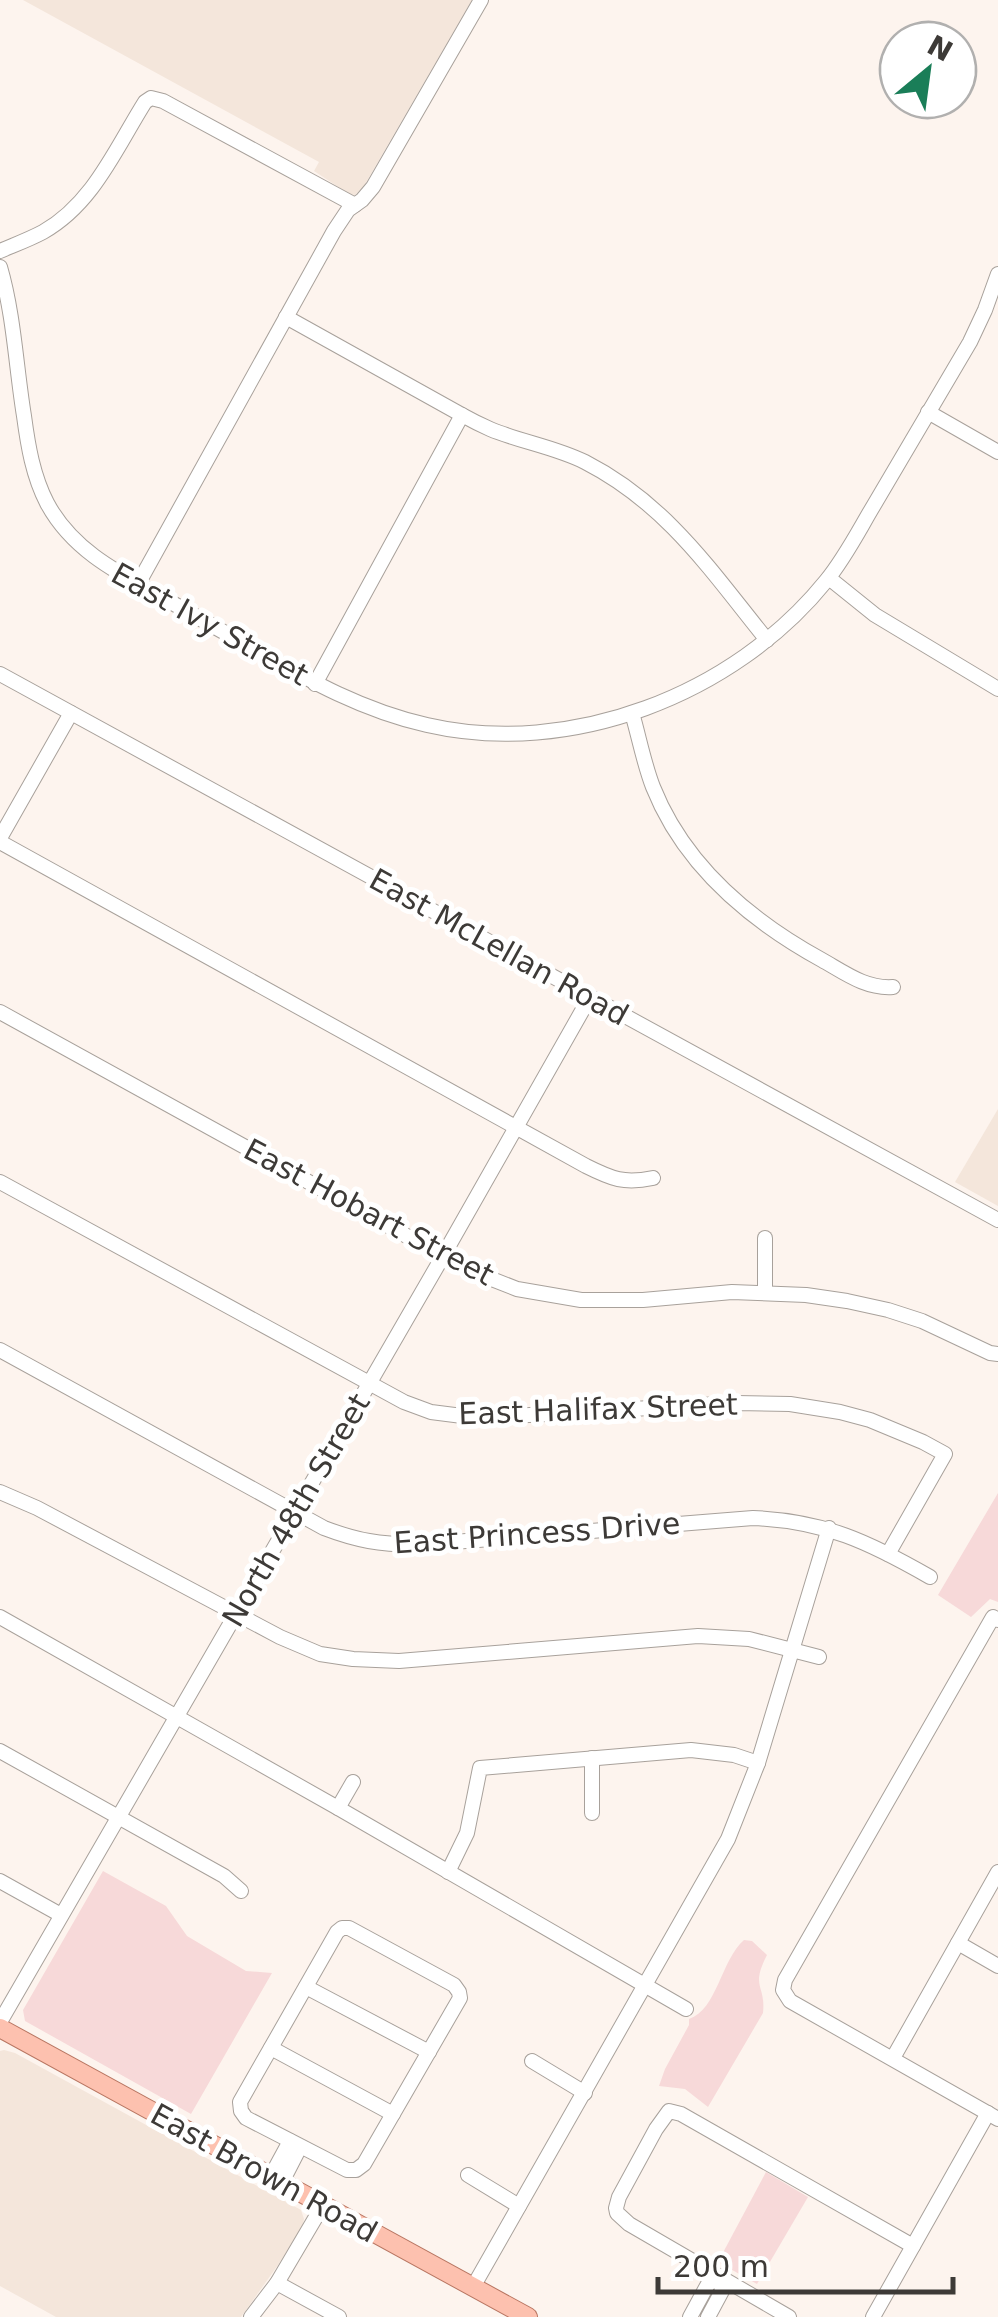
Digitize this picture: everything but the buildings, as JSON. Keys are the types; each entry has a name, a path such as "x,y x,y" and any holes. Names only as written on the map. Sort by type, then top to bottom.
{"main road":[{"name":"East Brown Road","path":"0,2025 528,2317"}],"street":[{"path":"138,584 334,232 348,210 373,187 481,0"},
{"path":"0,251 45,231 66,215 101,176 144,102 151,98 162,100 354,205"},
{"name":"East Ivy Street","path":"0,267 36,478 48,505 74,538 104,564 315,684 366,707 429,726 522,734 578,727 632,713"},
{"path":"893,987 865,983 790,942 760,922 706,871 666,815 652,784 632,713 692,689 736,664 802,608 829,578 977,327 998,274"},
{"path":"286,317 491,430 583,461 626,485 683,538 767,640"},
{"path":"928,412 998,452"},
{"path":"315,684 462,415"},
{"path":"829,578 875,615 998,689"},
{"name":"East McLellan Road","path":"0,674 998,1220"},
{"path":"71,713 0,840 613,1179 632,1182 653,1178"},
{"name":"North 48th Street","path":"0,2025 590,998"},
{"name":"East Hobart Street","path":"0,1012 444,1256 517,1289 566,1298 643,1300 732,1292 806,1294 922,1320 998,1354"},
{"name":"East Halifax Street","path":"0,1182 370,1384 431,1412 478,1418 736,1403 790,1404 870,1420 923,1442 945,1454 888,1554"},
{"path":"765,1238 765,1293"},
{"name":"East Princess Drive","path":"0,1350 324,1528 350,1538 416,1545 752,1518 829,1528 930,1578"},
{"path":"0,1492 38,1508 280,1638 320,1654 382,1662 698,1636 749,1639 820,1656"},
{"path":"473,2287 728,1838 758,1763 829,1528"},
{"path":"0,1617 686,2008"},
{"path":"873,2317 993,2116 790,2000 783,1991 785,1980 996,1619"},
{"path":"448,1872 467,1833 480,1768 702,1750 734,1754 758,1763"},
{"path":"0,1751 224,1876 241,1891"},
{"path":"592,1758 592,1814"},
{"path":"338,1808 354,1782"},
{"path":"892,2058 998,1872"},
{"path":"0,1881 62,1915"},
{"path":"349,1928 454,1985 459,1992 460,1998 429,2052 364,2164 356,2170 347,2170 295,2144 246,2118 242,2111 240,2102 306,1987 337,1932 349,1928"},
{"path":"958,1943 998,1966"},
{"path":"306,1987 429,2052"},
{"path":"271,2048 392,2114"},
{"path":"532,2061 585,2093"},
{"path":"788,2317 629,2224 617,2213 619,2197 669,2111 681,2114 913,2246"},
{"path":"276,2179 295,2144"},
{"path":"468,2175 519,2206"},
{"path":"251,2317 277,2283 323,2205"},
{"path":"690,2317 708,2284 720,2277"},
{"path":"708,2317 722,2291 720,2277"},
{"path":"277,2283 339,2317"}],"shaded area":[{"path":"23,0 472,0 364,186 355,195 314,171 319,162"},
{"path":"998,1109 998,1206 955,1182"},
{"path":"998,1493 998,1602 990,1599 971,1617 938,1595"},
{"path":"103,1871 166,1906 187,1936 246,1971 272,1973 191,2114 25,2021 23,2010"},
{"path":"744,1940 752,1941 767,1955 759,1980 763,2013 708,2107 685,2089 659,2086 689,2019 706,2006"},
{"path":"0,2051 301,2210 303,2225 241,2317 56,2317 0,2286"},
{"path":"766,2172 808,2197 757,2284 718,2262"}]}
